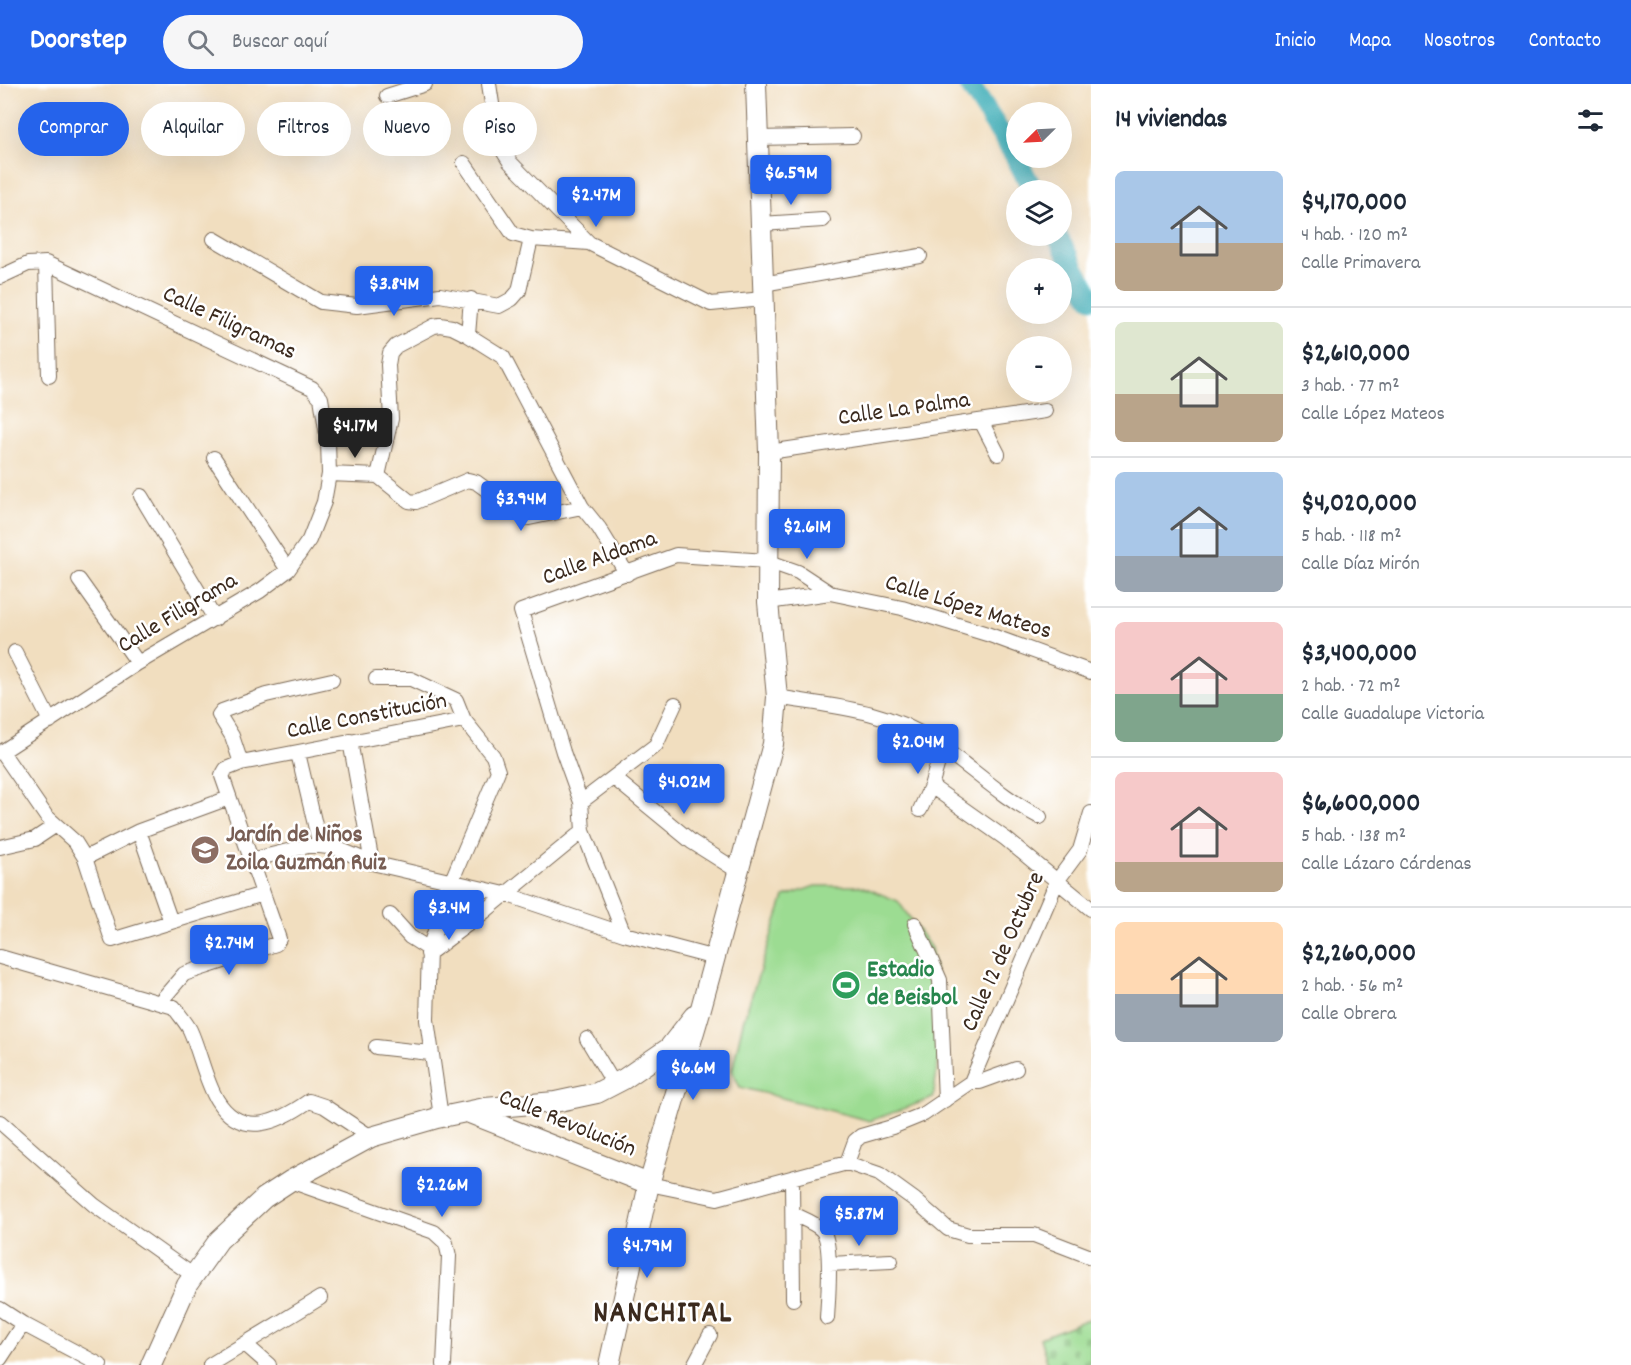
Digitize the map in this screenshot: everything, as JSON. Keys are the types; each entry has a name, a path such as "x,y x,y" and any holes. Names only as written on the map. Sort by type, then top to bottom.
{"main road":[{"path":"609,1365 649,1184 701,1008 773,744 777,697 768,602 769,452 756,84"},
{"name":"Calle Revolución","path":"151,1365 187,1285 219,1240 264,1198 290,1181 371,1137 485,1107 555,1102 597,1093 669,1048 701,1008"},
{"name":"Calle Revolución","path":"467,1112 649,1184"}],"street":[{"path":"387,96 425,84"},
{"path":"489,84 498,143 510,162 589,243 711,304 920,256"},
{"path":"758,138 853,136"},
{"path":"464,164 513,234 531,239 589,243"},
{"path":"761,224 823,220"},
{"path":"214,239 321,302 357,306 440,295 499,306 512,299 519,291 531,239"},
{"path":"0,277 28,264 46,263 49,376"},
{"name":"Calle Filigramas","path":"46,263 312,387 321,398 328,441 329,474"},
{"path":"468,335 471,300"},
{"path":"378,476 391,419 388,365 390,353 396,346 434,326 452,327 503,357 582,507 599,528 627,574"},
{"name":"Calle La Palma","path":"769,452 1045,411"},
{"path":"981,421 998,454"},
{"path":"214,458 288,570"},
{"path":"329,474 378,476 409,501 416,502 468,480 476,482 529,518 582,507"},
{"name":"Calle Filigrama","path":"1,752 138,663 260,591 288,570 309,540 324,502 329,474"},
{"path":"141,496 215,619"},
{"name":"Calle Aldama","path":"581,802 563,752 521,611 676,555 767,561"},
{"name":"Calle López Mateos","path":"767,561 798,572 830,593"},
{"path":"79,580 138,663"},
{"name":"Calle López Mateos","path":"768,602 830,593 913,611 987,634 1091,672"},
{"path":"15,652 50,721"},
{"path":"376,679 411,679 456,700 464,720"},
{"path":"241,764 232,736 219,715 222,711 266,695 332,680"},
{"path":"777,697 870,713 900,723 931,740 1019,806 1040,817"},
{"path":"624,934 583,831 581,802 656,745 675,704"},
{"name":"Calle Constitución","path":"229,798 222,776 226,769 241,764 464,720 493,756 498,771 452,880 429,952 427,1020 441,1117"},
{"path":"350,741 372,863"},
{"path":"920,810 931,786 942,749"},
{"path":"1,752 46,816 75,842 84,858 112,940 263,894"},
{"path":"298,753 320,846"},
{"path":"614,778 692,842 738,871"},
{"path":"931,786 1006,839 1091,909"},
{"path":"84,858 139,831 229,798 279,939 276,944 184,974 160,1002"},
{"name":"Calle 12 de Octubre","path":"971,1082 1057,881 1080,850 1091,813"},
{"path":"0,847 35,839 56,825"},
{"path":"139,831 171,922"},
{"path":"390,915 410,938 429,952 469,925 583,831"},
{"path":"250,860 308,846 336,848 372,863 505,894 624,934 715,958"},
{"path":"915,924 940,980 945,1100"},
{"path":"0,957 174,1007 189,1028 216,1098 227,1113 246,1124 262,1125 290,1114 309,1101 324,1106 371,1137"},
{"path":"587,1039 614,1084"},
{"path":"376,1047 430,1053"},
{"path":"847,1163 855,1141 861,1136 913,1118 971,1082 980,1082 1016,1069"},
{"path":"2,1126 94,1205 194,1276"},
{"path":"649,1184 717,1198 847,1163 879,1174 915,1200 948,1229 968,1235 1034,1235 1091,1257"},
{"path":"792,1178 793,1299"},
{"path":"290,1181 434,1232 446,1243 449,1256 444,1365"},
{"path":"793,1214 821,1229 826,1236 829,1264 827,1318"},
{"path":"829,1264 891,1261"},
{"path":"210,1365 320,1298"},
{"path":"0,1309 23,1324 100,1365"},
{"path":"0,1359 23,1324"},
{"path":"694,1365 710,1335"},
{"path":"245,1344 269,1365"}],"green space":[{"name":"Estadio de Beisbol","path":"815,886 861,886 898,901 931,948 944,1021 933,1098 870,1121 740,1087 732,1071 743,1022 784,897"},
{"path":"1091,1318 1091,1365 1048,1365 1040,1338"}],"waterway":[{"path":"969,84 1014,154 1028,180"},
{"path":"1062,246 1091,298"}],"place":[{"name":"Jardín de Niños Zoila Guzmán Ruiz","path":"205,850"},
{"name":"Estadio de Beisbol","path":"846,985"}],"district":[{"name":"NANCHITAL","path":"663,1315"}]}
